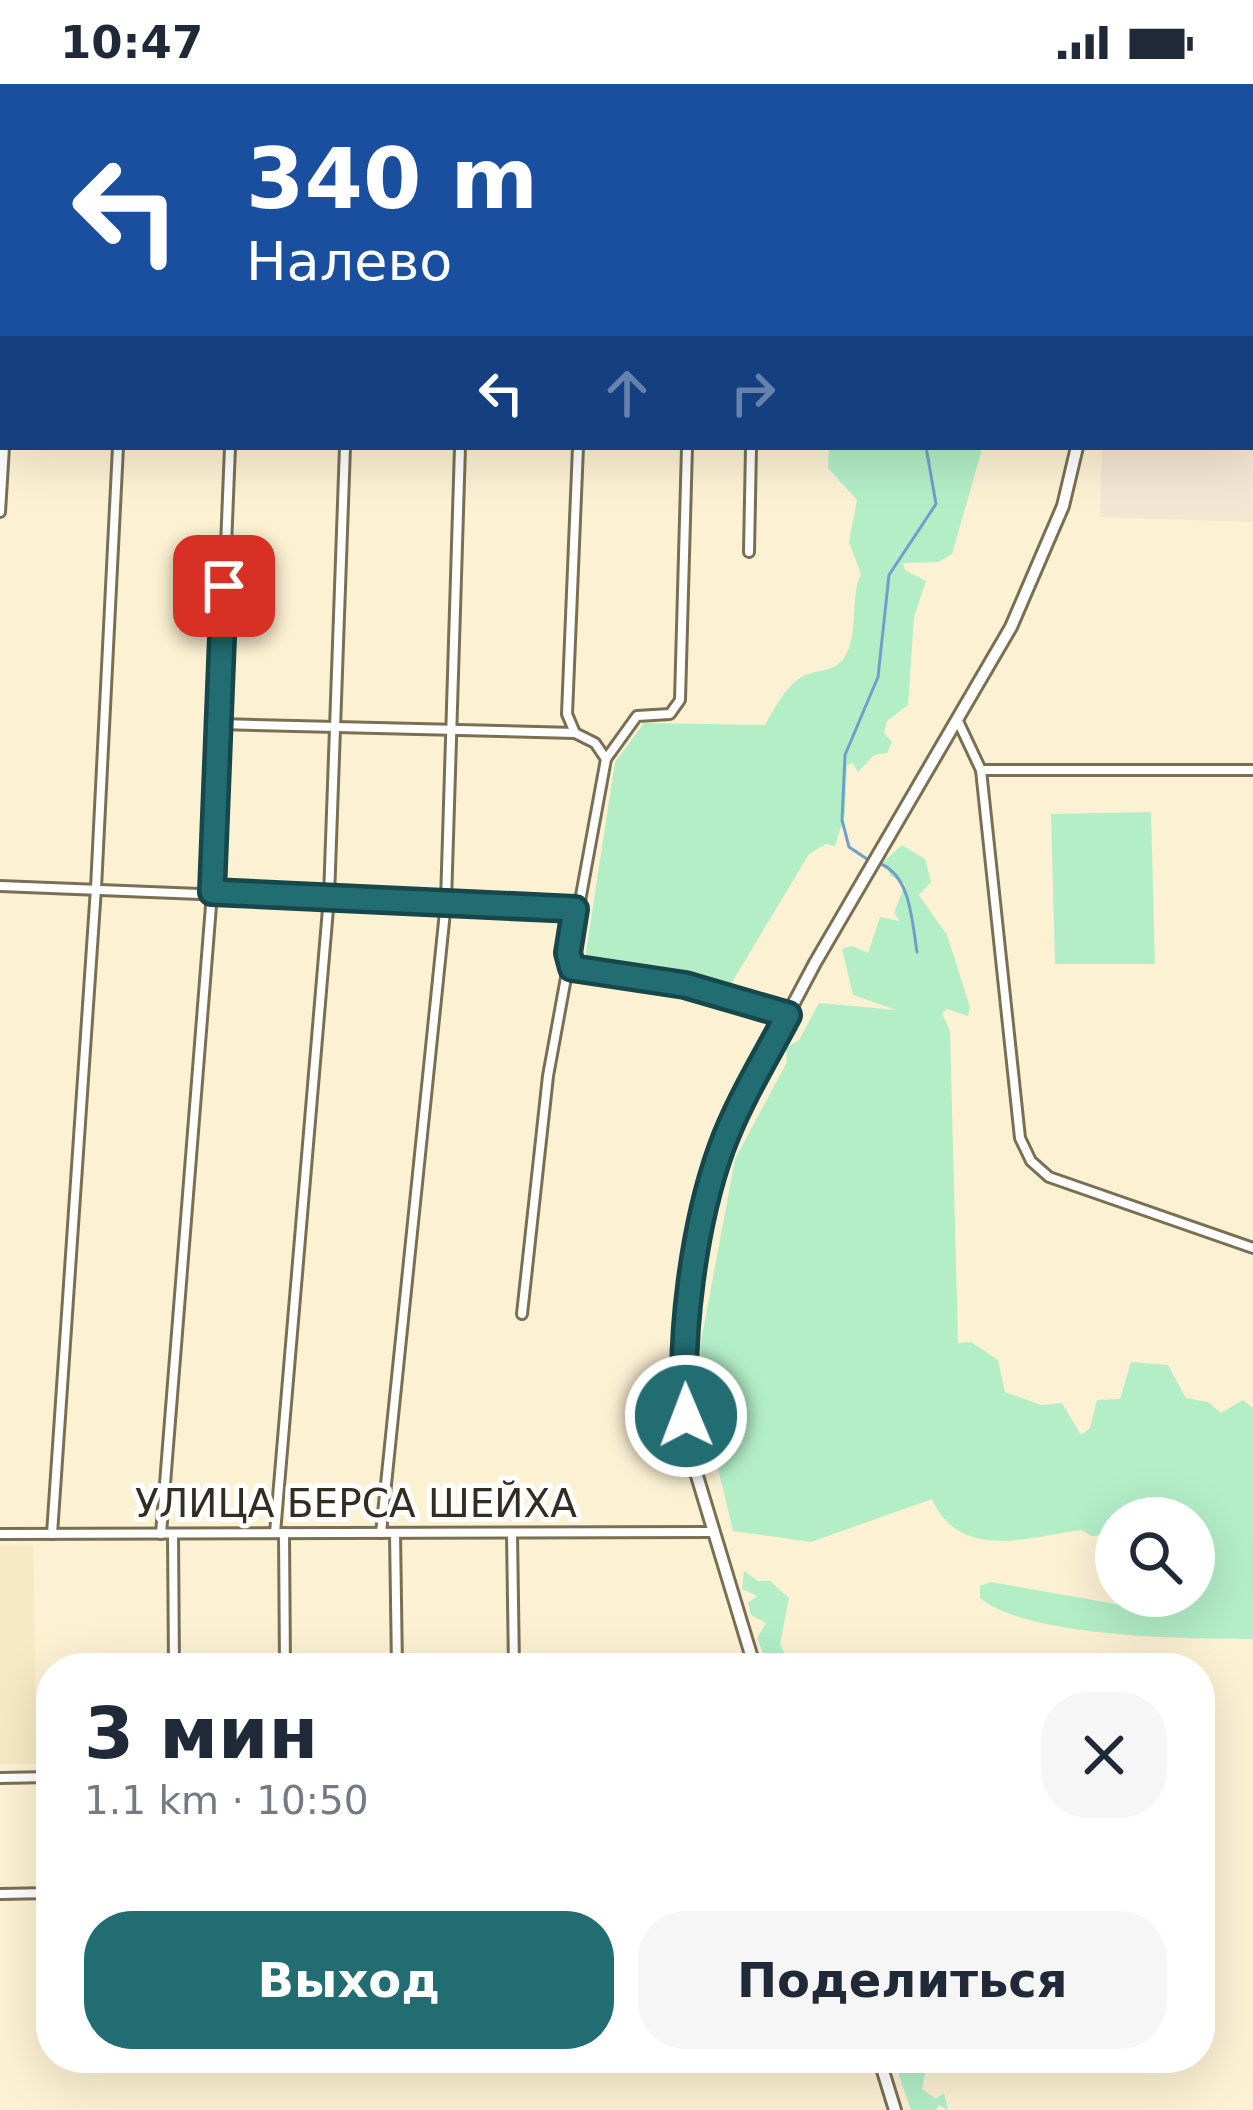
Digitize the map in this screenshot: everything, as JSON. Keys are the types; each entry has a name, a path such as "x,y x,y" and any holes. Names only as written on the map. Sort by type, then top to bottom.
{"main road":[{"path":"750,1653 688,1446 683,1386 690,1312 720,1151 788,1015 1029,589 1063,506 1076,450"},
{"path":"884,2073 895,2110"}],"street":[{"path":"0,512 4,450"},
{"path":"52,1534 96,888 118,450"},
{"path":"161,1534 212,892 230,450"},
{"path":"284,1653 279,1533 329,897 345,450"},
{"path":"380,1533 446,902 460,450"},
{"path":"575,733 566,714 578,450"},
{"path":"522,1314 548,1076 572,968 568,953 575,909 606,759 638,716 670,714 680,700 687,450"},
{"path":"749,552 751,450"},
{"path":"957,718 981,770 1020,1138 1031,1161 1049,1177 1089,1195 1151,1210 1253,1248"},
{"path":"219,724 575,733 595,743 606,759"},
{"path":"981,770 1253,770"},
{"path":"0,886 575,909"},
{"path":"572,968 685,985 788,1015"},
{"name":"УЛИЦА БЕРСА ШЕЙХА","path":"0,1534 712,1532"},
{"path":"395,1533 397,1653"},
{"path":"512,1533 514,1653"},
{"path":"173,1534 174,1653"},
{"path":"0,1778 36,1777"},
{"path":"0,1894 36,1893"}],"shaded area":[{"path":"1102,450 1253,450 1253,522 1100,517"},
{"path":"0,1545 33,1545 36,1764 0,1764"}],"green space":[{"path":"829,450 980,450 952,554 939,562 903,563 905,570 926,581 914,617 908,705 887,721 884,733 892,742 887,753 874,755 858,772 852,762 847,766 845,814 835,846 826,844 809,854 728,989 585,959 615,762 644,723 765,725 795,682 834,666 849,648 861,574 849,542 857,500 828,468"},
{"path":"1151,812 1155,964 1055,964 1051,814"},
{"path":"902,845 925,859 931,882 919,895 947,935 970,1007 968,1016 947,1009 942,1013 950,1031 958,1343 971,1342 998,1360 1005,1392 1041,1405 1062,1403 1081,1435 1090,1428 1097,1400 1120,1399 1131,1362 1168,1365 1186,1398 1208,1402 1221,1413 1243,1400 1253,1408 1253,1639 1071,1629 1003,1611 980,1598 980,1586 991,1582 1095,1600 1095,1617 1215,1617 1215,1497 1095,1497 1092,1536 1081,1530 1020,1540 979,1539 944,1519 932,1499 811,1542 733,1531 709,1431 700,1347 735,1159 787,1062 786,1048 799,1040 819,1003 896,1010 853,995 842,949 852,946 868,953 880,917 900,921 894,913 905,884 891,876 883,862"},
{"path":"744,1571 758,1581 770,1581 789,1598 780,1644 784,1653 763,1653 757,1638 766,1623 751,1615 748,1603 757,1596 742,1589"},
{"path":"898,2073 925,2073 922,2089 936,2099 944,2093 948,2110 939,2105 936,2110 911,2110"}],"waterway":[{"path":"867,859 849,847 842,820 845,755 878,677 889,575 936,504 927,450"},
{"path":"881,864 904,890 917,952"}],"route":[{"path":"224,586 212,892 575,909 568,953 572,968 685,985 788,1015 734,1116 713,1176 685,1348 686,1416"}]}
